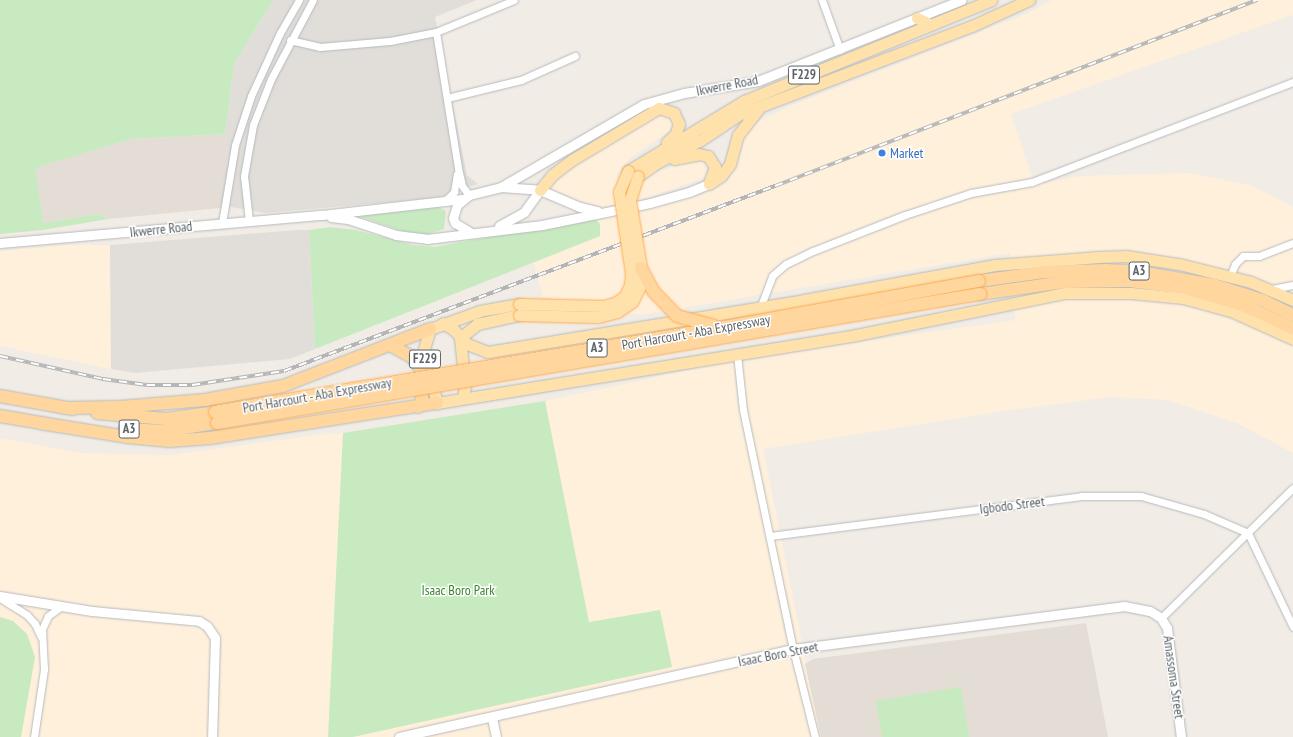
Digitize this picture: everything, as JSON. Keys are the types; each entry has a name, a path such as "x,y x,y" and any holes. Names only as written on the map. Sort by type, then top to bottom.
{"highway":[{"path":"641,268 654,292 677,316 692,322 725,327"},
{"name":"Port Harcourt - Aba Expressway","path":"0,416 40,423 164,431 216,418 979,281 1045,272 1106,270 1140,272 1214,284 1262,300 1293,315"},
{"name":"Port Harcourt - Aba Expressway","path":"0,396 132,418 216,418 980,294 1064,282 1155,284 1181,287 1223,299 1293,328"},
{"path":"65,408 120,407 205,400 283,386 430,329"},
{"path":"390,345 412,357 423,372 422,400 418,408"},
{"path":"40,423 127,437 170,441 418,408 437,403"}],"main road":[{"name":"F229","path":"437,403 424,349 430,329 443,323 480,311 519,304 603,306 615,303 624,296 630,285 631,273 619,192 633,173 657,151 744,101 991,0"},
{"name":"Ikwerre Road","path":"763,105 972,26 1029,0"},
{"path":"967,11 972,26"},
{"path":"917,18 930,24"},
{"path":"709,184 720,176 730,164 743,126 763,105"},
{"name":"F229","path":"633,173 655,164 701,140 740,114 763,105"},
{"path":"540,190 552,175 572,160 659,108 674,114 679,124 675,134 657,151"},
{"path":"655,164 699,154 708,156 715,167 709,184"},
{"name":"F229","path":"463,397 465,386 460,338 477,324 519,315 609,316 625,307 637,296 641,268 630,200 633,173"},
{"path":"443,323 454,330 460,338 474,348 488,352 732,313 995,265 1046,259 1126,256 1156,259 1230,276 1272,289 1293,300"},
{"path":"437,403 463,397 856,335 1064,293 1106,292 1204,303 1259,322 1293,339"},
{"path":"732,313 737,354"}],"street":[{"path":"222,223 235,145 251,96 280,33 300,0"},
{"path":"249,221 244,176 253,125 271,79 290,40 313,0"},
{"path":"290,40 320,48 341,47 436,32 514,0"},
{"path":"822,0 840,50"},
{"name":"Ikwerre Road","path":"0,243 322,215 444,201 465,197 501,187 644,104 684,93 758,80 840,50 962,0"},
{"path":"436,32 458,168 465,197 456,205 453,218 461,228 471,233"},
{"path":"447,98 521,80 575,56"},
{"path":"760,308 772,276 786,264 813,250 965,194 1032,182 1293,82"},
{"path":"444,201 454,192 458,168"},
{"name":"Ikwerre Road","path":"322,215 348,219 412,238 542,225 650,203 689,192 709,184"},
{"name":"Ikwerre Road","path":"501,187 540,190 580,207 601,212"},
{"path":"491,230 524,212 540,190"},
{"path":"1230,276 1235,264 1243,256 1259,256 1293,243"},
{"path":"1272,289 1282,289 1293,285"},
{"path":"737,354 743,410 793,649 815,737"},
{"path":"1161,618 1293,488"},
{"name":"Igbodo Street","path":"770,536 1081,496 1141,496 1168,502 1248,532"},
{"path":"1248,532 1293,627"},
{"path":"0,597 62,606 199,622 207,626 215,638 212,737"},
{"path":"0,597 27,615 35,624 42,640"},
{"path":"34,737 44,670 42,640 44,622 48,616 62,606"},
{"name":"Isaac Boro Street","path":"399,737 492,718 793,649 1124,606 1150,611 1161,618"},
{"name":"Amassoma Street","path":"1161,618 1170,640 1181,737"},
{"path":"492,718 496,737"}],"shaded area":[{"path":"273,0 477,0 435,17 467,175 478,184 437,198 266,213 231,207 225,134 234,64"},
{"path":"1052,0 1293,0 1293,15 1011,114 1035,185 1079,176 1191,173 1253,186 1293,207 1293,453 1239,424 1167,400 1111,397 1011,410 763,449 821,737 0,737 0,438 81,453 171,455 316,435 343,433 545,401 744,358 1015,320 1010,253 640,315 543,297 534,263 600,236 595,218 701,195 727,180 736,165 742,140 752,125 790,106 1026,14"},
{"path":"656,114 668,115 674,121 672,129 630,158 616,175 617,179 638,184 647,175 696,159 706,161 708,164 706,177 641,200 602,207 585,203 549,189 558,177"},
{"path":"225,134 231,207 108,219 99,214 43,223 34,168 131,139"},
{"path":"309,230 315,349 290,359 135,373 111,369 110,245"},
{"path":"67,245 110,245 111,369 0,346 0,251"},
{"path":"1086,623 1108,737 821,737 805,664 813,659"}],"green space":[{"path":"0,0 273,0 234,64 225,134 131,139 35,168 43,223 99,214 108,219 43,230 0,234"},
{"path":"438,207 446,211 444,229 425,235 405,232 361,217 364,214"},
{"path":"595,218 600,224 600,236 315,349 309,230 330,227 356,230 413,245 434,247"},
{"name":"Isaac Boro Park","path":"545,401 589,622 660,610 672,667 353,737 328,737 343,433"},
{"path":"0,617 13,621 27,634 35,657 21,737 0,737"},
{"path":"961,687 969,737 882,737 876,701"}],"railway":[{"path":"0,356 103,379 147,385 192,385 284,371 775,186 1257,0"}],"place":[{"name":"Market","path":"882,153"}]}
